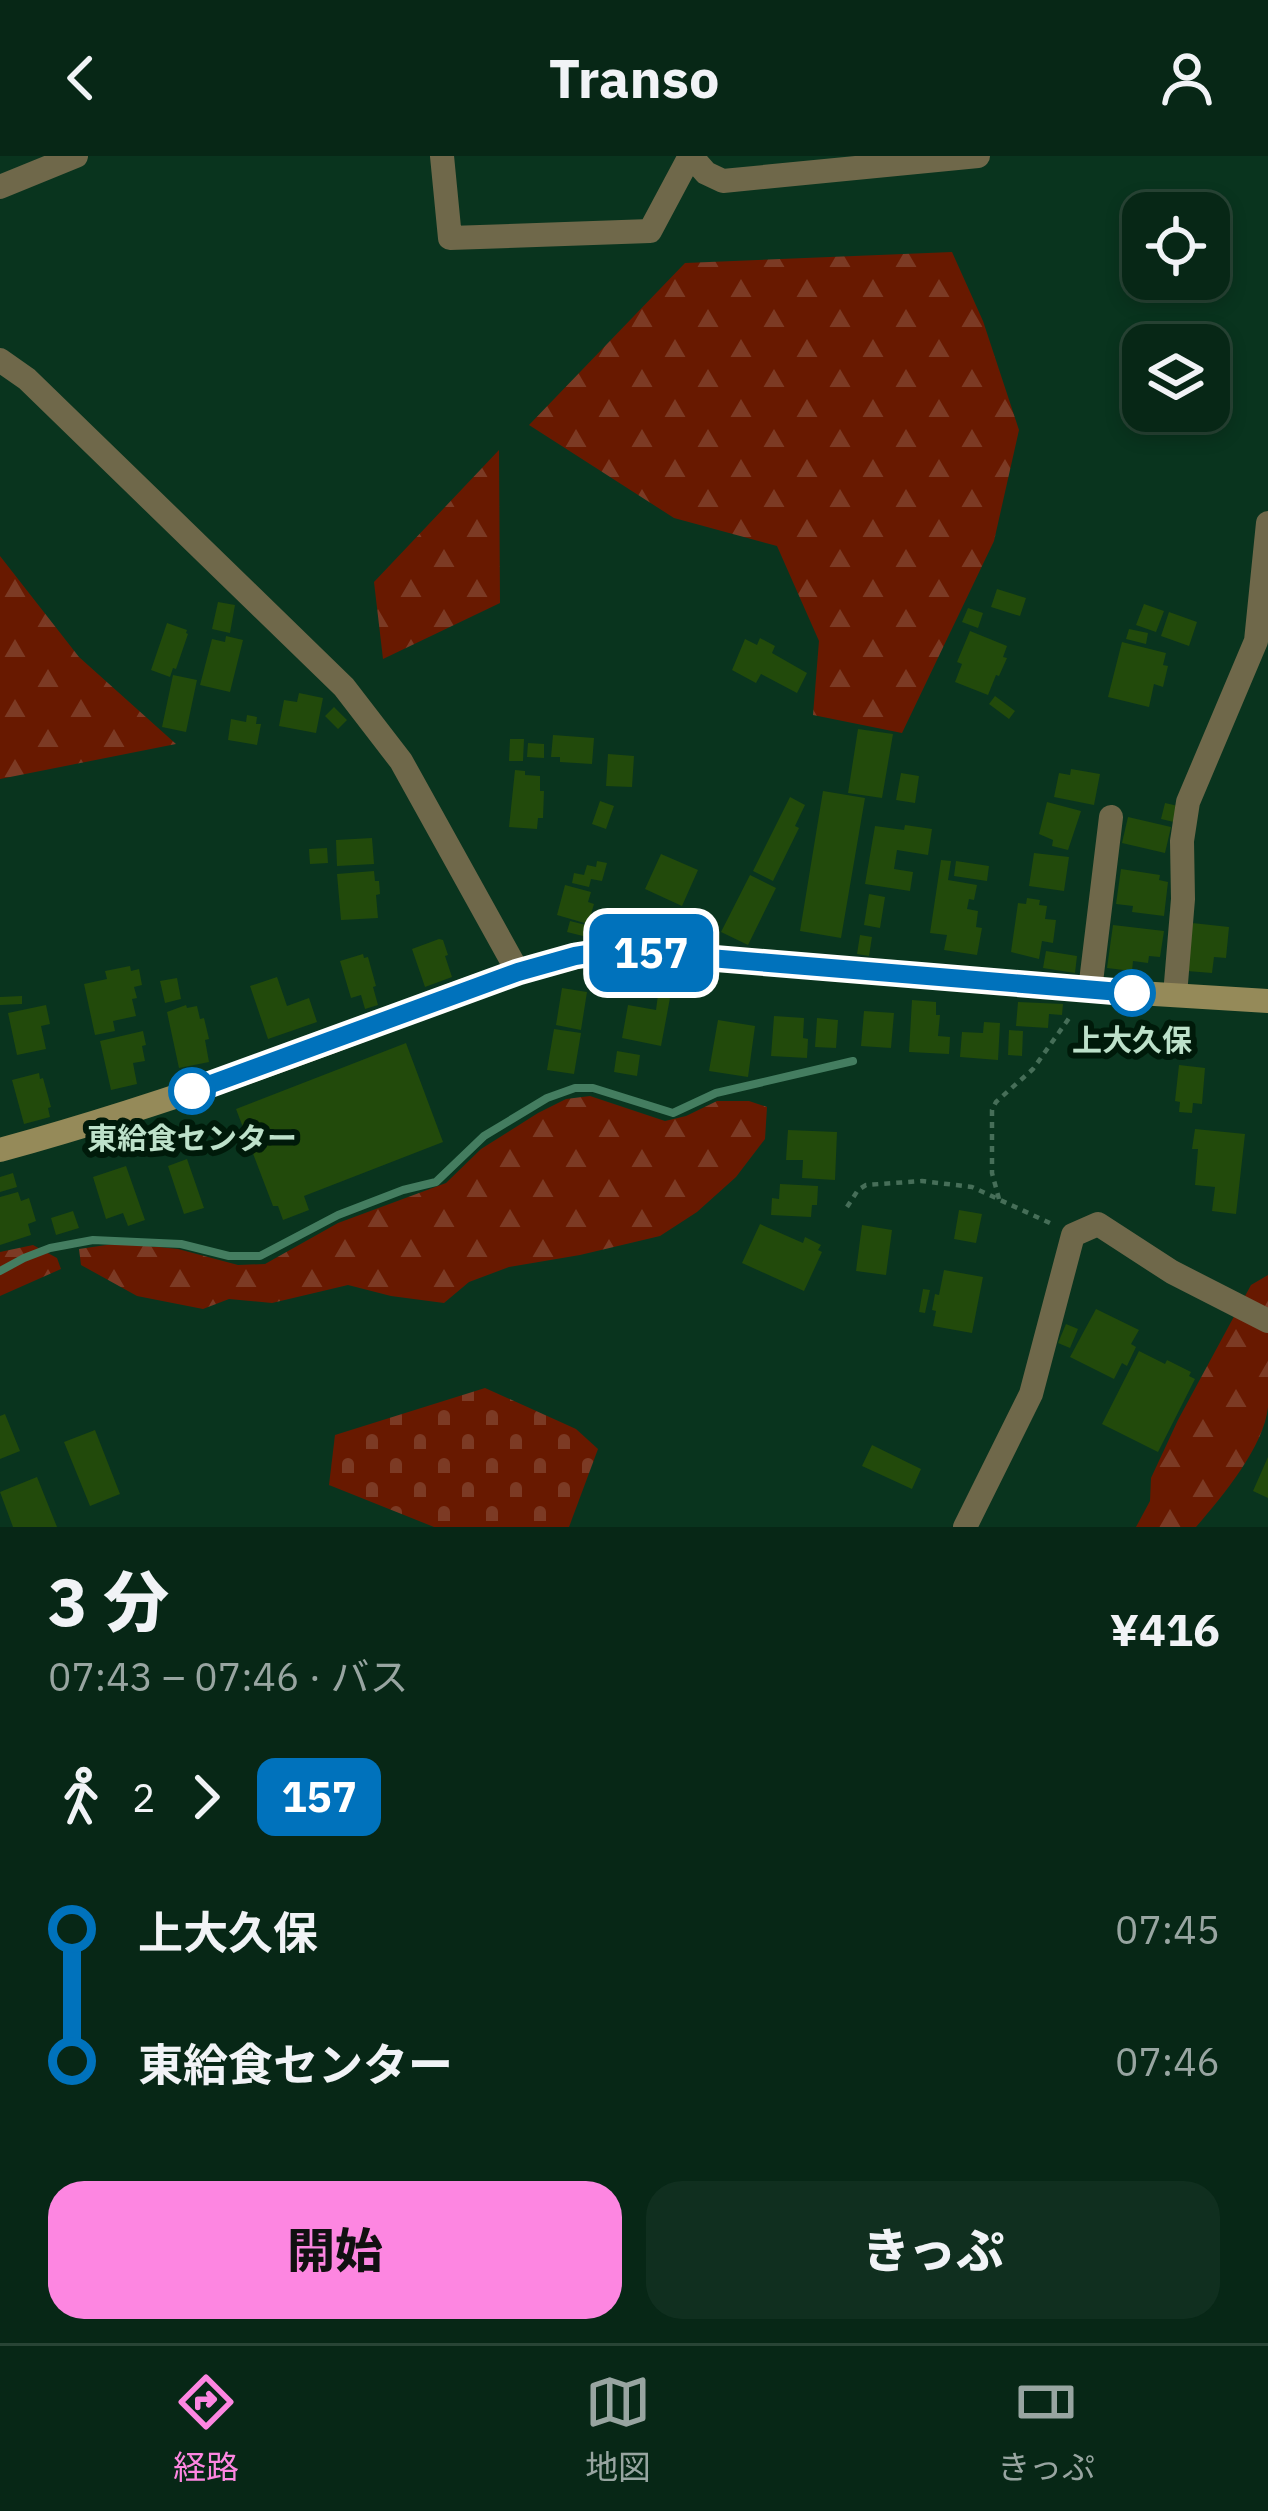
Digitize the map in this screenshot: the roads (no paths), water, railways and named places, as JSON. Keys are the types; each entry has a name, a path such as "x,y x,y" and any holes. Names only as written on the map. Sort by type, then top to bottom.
{"street":[{"path":"0,187 76,156"},
{"path":"442,156 450,238 650,231 691,156 706,173 723,182 778,166 978,156"},
{"path":"0,360 44,396 344,687 401,761 518,972"},
{"path":"1175,995 1187,802 1256,641 1268,523"},
{"path":"1086,990 1112,817"},
{"path":"0,1150 105,1122 518,972 613,950 1086,990 1268,1000"},
{"path":"965,1527 1031,1394 1072,1235 1098,1224 1172,1272 1268,1321"}],"waterway":[{"path":"0,1271 50,1248 93,1240 181,1244 229,1256 260,1256 338,1215 436,1182 484,1136 547,1098 575,1088 593,1088 673,1113 716,1093 853,1061"}],"place":[{"name":"上大久保","path":"1132,993"},
{"name":"東給食センター","path":"192,1091"}]}
